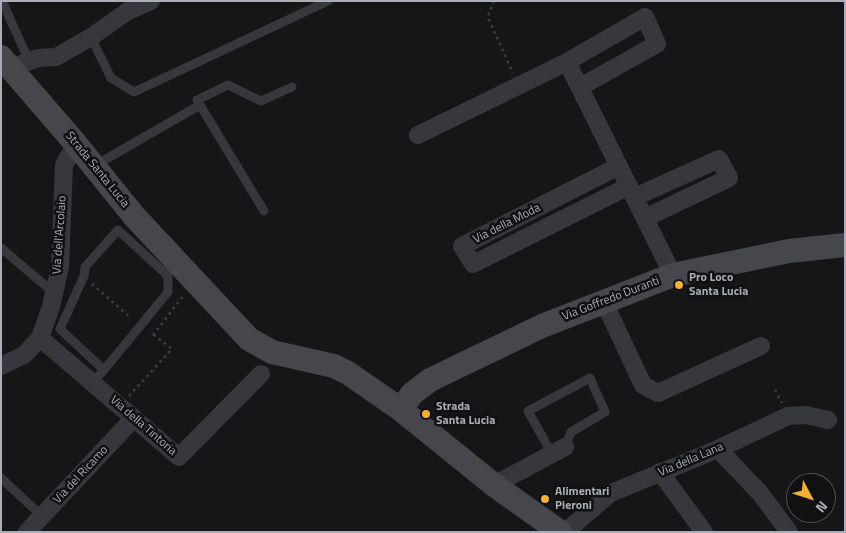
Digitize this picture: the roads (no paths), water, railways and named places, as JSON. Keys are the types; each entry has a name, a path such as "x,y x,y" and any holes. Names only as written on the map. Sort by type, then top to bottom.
{"street":[{"path":"14,62 56,57 91,37 128,11 151,1"},
{"path":"418,135 567,62 645,17 657,44 580,87"},
{"name":"Strada Santa Lucia","path":"14,62 134,216 249,339 272,352 334,366 348,372 400,409 494,484 571,529"},
{"path":"567,62 673,275"},
{"name":"Via dell'Arcolaio","path":"2,365 24,355 40,338 60,267 64,165 76,144"},
{"name":"Via della Moda","path":"619,166 462,246 473,264 632,191 719,159 729,178 644,218"},
{"name":"Via Goffredo Duranti","path":"400,409 413,393 430,380 542,326 673,275 789,251 845,245"},
{"path":"604,302 643,385 658,393 761,346"},
{"name":"Via della Tintoria","path":"40,338 98,376 120,406 179,457 261,374"},
{"name":"Via della Lana","path":"571,529 611,493 718,449 788,416 806,415 828,420"},
{"name":"Via del Ricamo","path":"27,532 134,418"},
{"path":"718,449 760,493 788,532"},
{"path":"494,484 559,450"},
{"path":"660,472 704,532"}],"lane":[{"path":"2,1 14,62"},
{"path":"91,37 111,78 134,92 328,1"},
{"path":"264,211 197,100 228,85 262,102 292,87"},
{"path":"94,166 200,105"},
{"path":"118,230 168,276 168,292 98,376 60,329 84,276 85,267 118,230"},
{"path":"1,248 54,293"},
{"path":"590,378 605,412 571,432 559,450 528,411 590,378"},
{"path":"1,478 42,516"}],"place":[{"name":"Pro Loco Santa Lucia","path":"679,285"},
{"name":"Strada Santa Lucia","path":"426,414"},
{"name":"Alimentari Pieroni","path":"545,499"}]}
